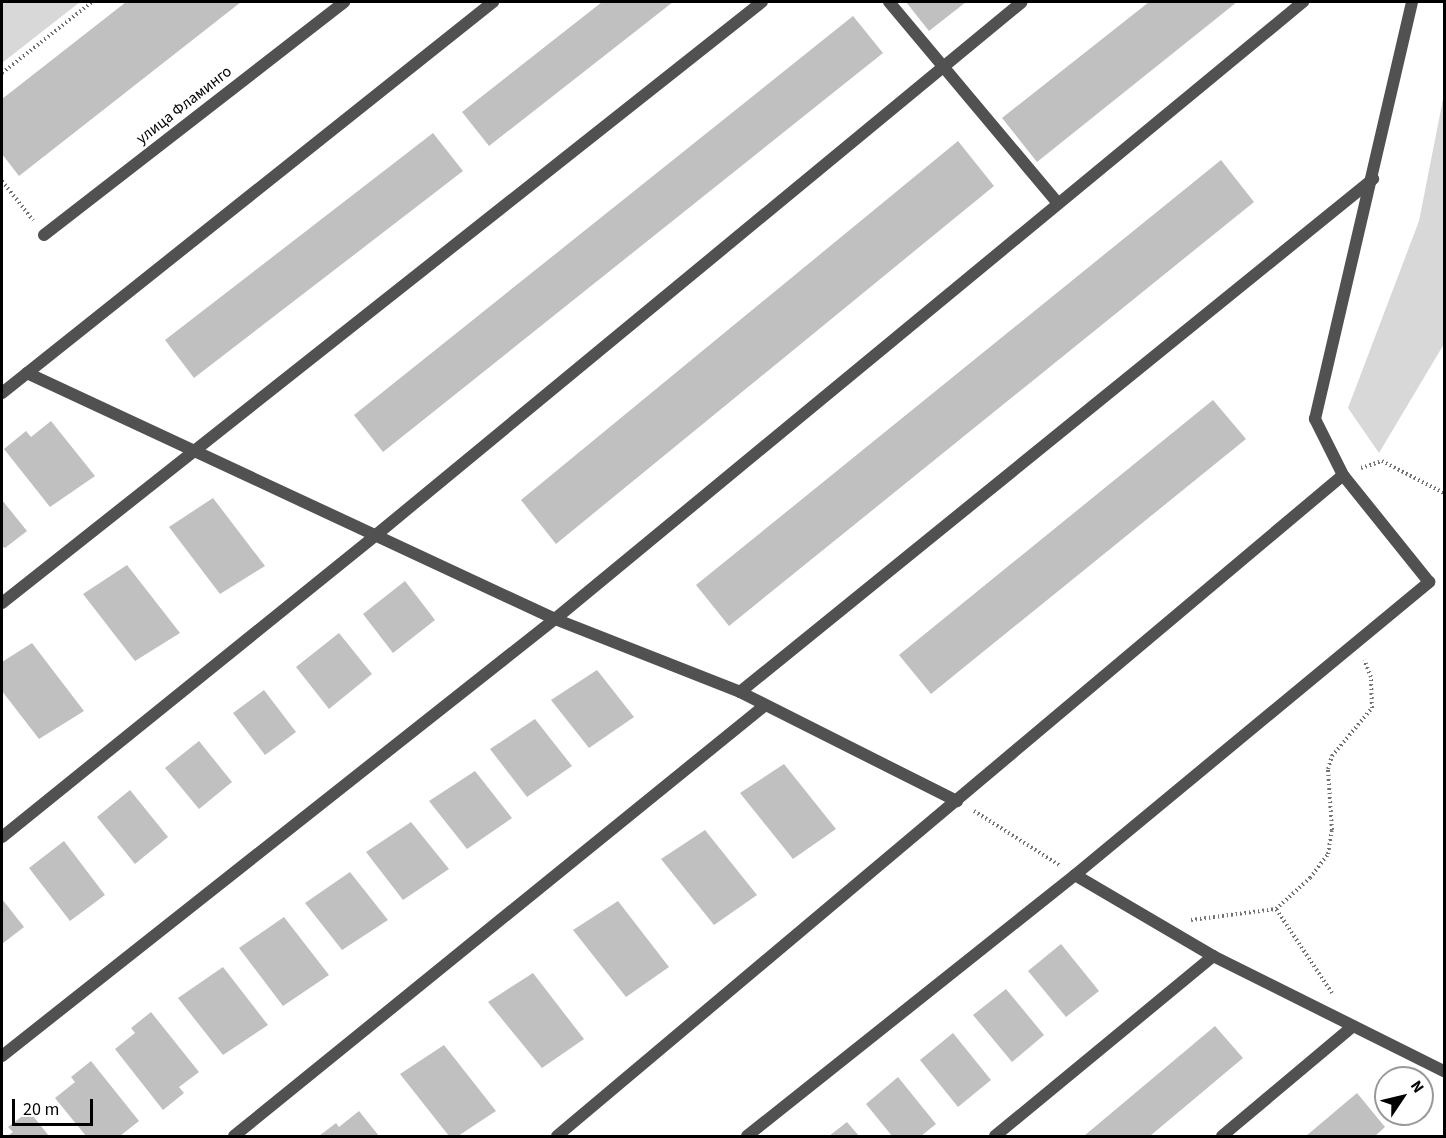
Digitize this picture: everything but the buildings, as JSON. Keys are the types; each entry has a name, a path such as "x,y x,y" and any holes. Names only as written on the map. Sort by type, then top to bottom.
{"street":[{"name":"улица Фламинго","path":"44,235 344,2"},
{"path":"2,393 493,2"},
{"path":"2,603 762,2"},
{"path":"889,2 1057,202"},
{"path":"2,837 376,535 941,66 1023,2"},
{"path":"2,1056 555,619 1057,202 1303,2"},
{"path":"747,1137 1075,874 1429,582 1343,475 1316,419 1412,2"},
{"path":"741,692 1373,179"},
{"path":"27,373 191,453 376,535 555,619 741,692 764,706 957,801"},
{"path":"557,1137 1343,475"},
{"path":"234,1137 764,706"},
{"path":"1075,874 1213,956 1444,1071"},
{"path":"996,1137 1213,956"},
{"path":"1222,1137 1353,1026"}],"path":[{"path":"2,73 92,2"},
{"path":"2,181 44,235"},
{"path":"1343,475 1382,461 1444,493"},
{"path":"1158,924 1276,909 1310,878 1328,854 1332,830 1328,769 1332,756 1372,708 1371,677 1356,642"},
{"path":"957,801 1075,874"},
{"path":"1276,909 1334,997"}],"shaded area":[{"path":"2,2 80,2 2,63"},
{"path":"1444,94 1444,344 1379,453 1348,408 1419,221"}]}
